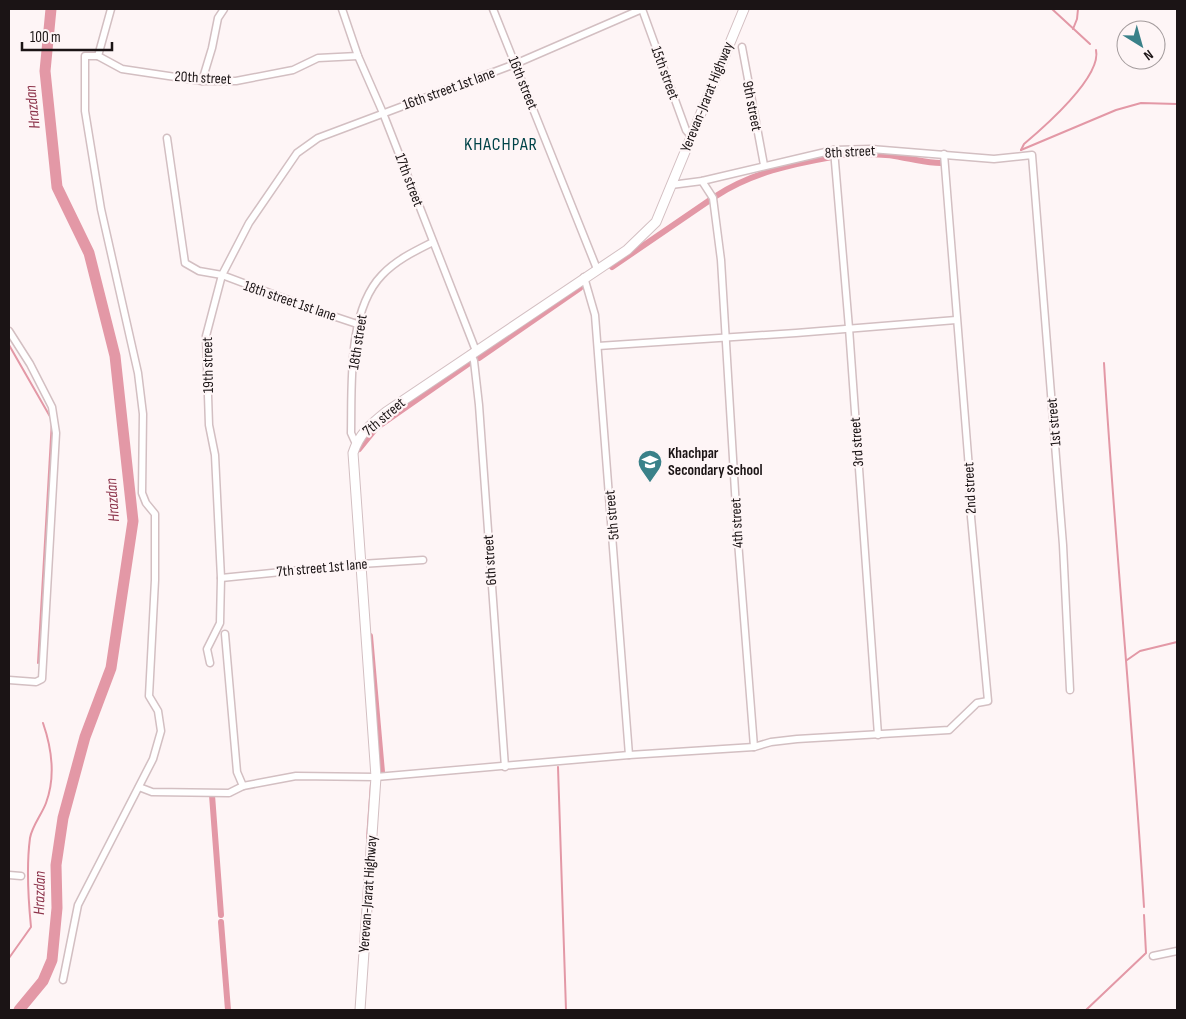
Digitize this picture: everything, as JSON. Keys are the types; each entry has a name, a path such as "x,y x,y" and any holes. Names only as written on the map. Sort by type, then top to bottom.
{"main road":[{"name":"Yerevan-Jrarat Highway","path":"671,186 744,9"},
{"name":"7th street","path":"376,777 353,453 356,444 363,432 386,412 626,250 656,222 671,186"},
{"name":"Yerevan-Jrarat Highway","path":"360,1010 376,777"}],"street":[{"path":"63,980 78,905 153,759 161,730 158,711 149,696 155,580 155,514 146,503 142,494 143,414 138,374 101,210 85,111 85,56 98,56 111,9"},
{"path":"202,81 212,48 218,18 224,9"},
{"name":"17th street","path":"342,9 358,56 383,113 474,353"},
{"name":"16th street","path":"493,9 597,269"},
{"name":"16th street 1st lane","path":"383,113 515,64 642,9"},
{"name":"15th street","path":"642,9 686,130 691,136"},
{"name":"9th street","path":"742,47 764,165"},
{"name":"20th street","path":"98,56 122,69 202,81 236,80 293,70 318,58 358,56"},
{"name":"19th street","path":"210,663 208,649 220,623 221,578 215,455 209,425 206,336 222,275 249,223 297,153 318,138 383,113"},
{"name":"18th street 1st lane","path":"167,138 185,263 199,271 222,275 315,310 360,324"},
{"name":"8th street","path":"671,186 702,181 834,150 871,149 994,159 1032,155"},
{"name":"3rd street","path":"834,150 849,328 878,735"},
{"name":"2nd street","path":"878,735 949,730 977,703 988,701 971,517 970,481 944,154"},
{"name":"1st street","path":"1032,155 1063,545 1070,690"},
{"name":"4th street","path":"702,181 713,198 721,260 738,541 754,748"},
{"name":"18th street","path":"356,444 351,433 353,356 364,305 380,277 413,252 433,242"},
{"name":"5th street","path":"584,277 596,315 629,755"},
{"path":"598,346 956,320"},
{"path":"9,334 30,364 52,408 56,433 42,678 36,682 9,680"},
{"name":"6th street","path":"474,353 506,767"},
{"name":"7th street 1st lane","path":"221,578 361,564 423,560"},
{"path":"225,634 237,772 243,786"},
{"path":"139,787 152,792 229,793 243,786 296,776 376,777 629,755 754,748 771,742 797,739 878,735"},
{"path":"9,875 20,876"},
{"path":"1153,956 1177,952"}],"waterway":[{"name":"Hrazdan","path":"19,1010 43,981 52,960 57,908 56,865 63,818 85,737 111,668 133,521 115,356 89,253 57,187 45,71 51,9"},
{"path":"1052,9 1090,44"},
{"path":"1073,29 1078,9"},
{"path":"1021,150 1024,144 1057,114 1081,87 1090,74 1095,61 1096,50"},
{"path":"1021,150 1116,110 1141,103 1177,104"},
{"path":"840,155 897,156 941,163"},
{"path":"716,196 743,181 772,170 832,157"},
{"path":"612,267 710,200"},
{"path":"479,358 580,288"},
{"path":"9,345 52,420 38,663"},
{"path":"1104,363 1144,907"},
{"path":"359,449 376,428 468,364"},
{"path":"370,636 382,772"},
{"path":"1127,660 1140,651 1177,642"},
{"path":"9,958 31,927 28,882 30,838 46,803 52,773 51,753 43,723"},
{"path":"558,767 566,1010"},
{"path":"367,838 371,783"},
{"path":"212,795 221,915"},
{"path":"1086,1010 1146,953 1144,915"},
{"path":"221,922 228,1010"}],"place":[{"name":"Khachpar Secondary School","path":"650,483"}],"district":[{"name":"KHACHPAR","path":"501,144"}]}
